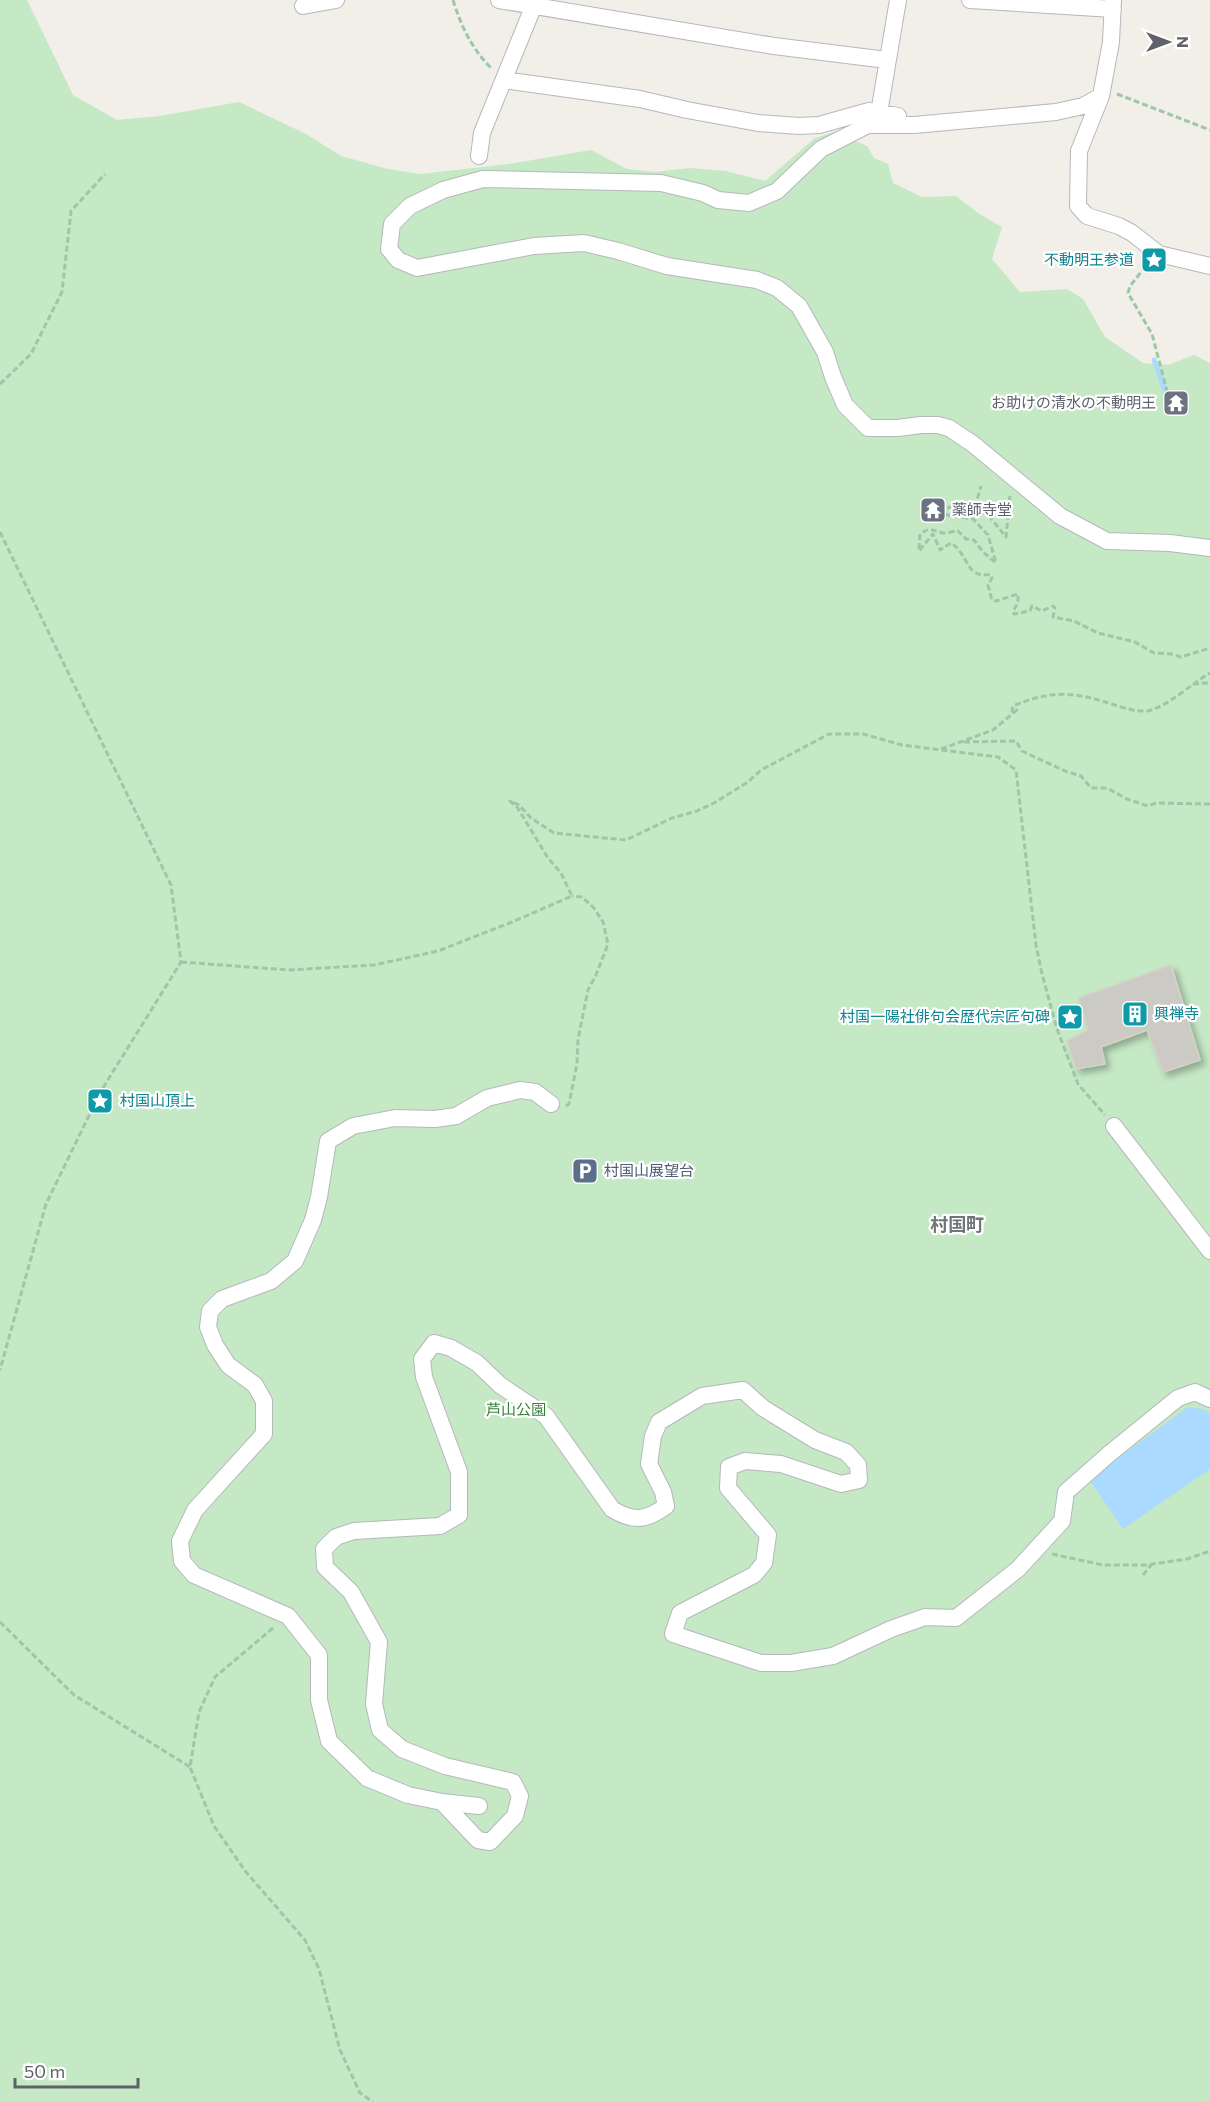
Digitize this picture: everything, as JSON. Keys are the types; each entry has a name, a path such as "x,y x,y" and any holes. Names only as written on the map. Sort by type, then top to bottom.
{"street":[{"path":"303,6 336,0"},
{"path":"499,0 535,3 774,46 887,60"},
{"path":"879,113 898,0"},
{"path":"970,0 1113,4 1111,42 1102,92 1079,151 1078,206 1080,211 1087,216 1119,226 1132,233 1156,252 1210,266"},
{"path":"480,156 482,133 535,3"},
{"path":"504,80 640,99 758,123 819,125 869,111 898,116 907,125"},
{"path":"1102,92 1083,106 1068,110 907,125 868,124 821,149 777,191 749,203 718,200 703,193 661,183 483,180 443,190 410,206 392,224 389,249 398,260 417,268 534,246 584,243 667,266 757,280 777,288 799,306 825,352 845,405 868,428 938,425 949,428 974,444 1060,516 1107,541 1170,543 1210,548"},
{"path":"479,1806 408,1795 367,1778 329,1741 319,1700 319,1655 288,1616 194,1575 182,1561 180,1541 195,1510 264,1434 264,1401 255,1385 228,1365 215,1345 208,1328 210,1311 222,1299 271,1281 295,1261 313,1220 328,1141 353,1126 395,1118 435,1119 456,1116 488,1098 520,1090 535,1092 551,1104"},
{"path":"1114,1126 1210,1251"},
{"path":"442,1802 478,1840 490,1842 515,1816 520,1796 513,1782 445,1766 402,1749 380,1730 374,1704 379,1642 351,1592 325,1567 324,1549 336,1537 354,1530 441,1526 459,1515 459,1472 424,1377 422,1359 434,1343 451,1348 477,1362 500,1385 546,1416 612,1509 627,1518 652,1517 666,1506 663,1492 649,1464 653,1436 659,1422 702,1396 743,1390 763,1408 815,1440 846,1452 858,1465 859,1480 841,1484 781,1464 745,1461 729,1467 728,1488 768,1535 764,1563 754,1575 680,1613 673,1634 762,1664 791,1664 833,1656 891,1629 925,1617 956,1618 1018,1569 1036,1550 1062,1521 1066,1492 1109,1454 1178,1398 1195,1392 1210,1399"}],"path":[{"path":"453,0 469,40 479,56 504,80"},
{"path":"1102,92 1210,130"},
{"path":"0,384 31,354 62,292 71,211 105,174"},
{"path":"1156,252 1130,286 1128,293 1152,334 1167,391"},
{"path":"975,507 981,486"},
{"path":"941,513 954,504 975,507 990,517 1006,537 1010,492"},
{"path":"933,512 973,519 988,534 996,563 974,540 966,538 958,531 944,533 935,529 923,531 920,534 919,551 933,534 940,550 951,543 954,544 962,551 970,569 977,574 991,575 992,578 988,585 992,600 1018,594 1014,614 1030,611 1032,606 1042,611 1053,606 1055,608 1053,617 1074,621 1098,633 1135,642 1154,653 1181,657 1210,648"},
{"path":"0,532 171,885 181,962 101,1091 46,1204 0,1370"},
{"path":"940,750 993,730 1017,710 1012,711 1013,706 1042,695 1072,694 1120,707 1148,711 1162,705 1210,674"},
{"path":"1193,683 1210,684"},
{"path":"572,896 561,873 548,858 517,807 510,801 519,805 531,818 554,833 626,840 672,818 697,811 714,803 748,782 762,770 829,734 863,734 902,745 999,758 1016,770 1036,945 1057,1029 1078,1084 1114,1126"},
{"path":"940,750 964,742 1016,741 1022,751 1081,776 1091,788 1107,788 1127,800 1148,806 1156,803 1210,804"},
{"path":"181,962 289,970 374,965 438,951 572,896 582,897 594,908 603,922 608,944 588,990 578,1039 573,1093 569,1104 562,1108 551,1104"},
{"path":"1036,1550 1102,1565 1152,1564 1187,1559 1210,1551"},
{"path":"1143,1575 1152,1564"},
{"path":"288,1616 215,1677 199,1712 190,1767 214,1826 246,1872 305,1940 319,1969 340,2050 360,2093 373,2102"},
{"path":"0,1622 74,1695 190,1767"}],"green space":[{"name":"芦山公園","path":"0,0 27,0 73,95 117,120 160,116 239,102 306,134 341,156 388,169 421,174 509,164 591,150 627,169 654,172 690,168 726,171 765,181 815,138 834,132 867,146 874,158 888,164 893,183 922,197 956,196 978,213 1002,227 992,259 1020,292 1067,289 1083,299 1105,337 1143,363 1168,365 1194,355 1210,363 1210,2102 0,2102"}],"water":[{"path":"1188,1407 1206,1410 1210,1416 1210,1469 1123,1529 1089,1479"}],"building":[{"name":"興禅寺","path":"1171,965 1200,1060 1163,1072 1147,1030 1101,1047 1105,1064 1076,1069 1067,1041 1088,1030 1079,998"}],"waterway":[{"path":"1154,360 1165,390 1166,402"}],"place":[{"name":"不動明王参道","path":"1154,260"},
{"name":"お助けの清水の不動明王","path":"1176,403"},
{"name":"薬師寺堂","path":"933,510"},
{"name":"興禅寺","path":"1135,1014"},
{"name":"村国一陽社俳句会歴代宗匠句碑","path":"1070,1017"},
{"name":"村国山頂上","path":"100,1101"},
{"name":"村国山展望台","path":"585,1171"}],"district":[{"name":"村国町","path":"957,1225"}]}
